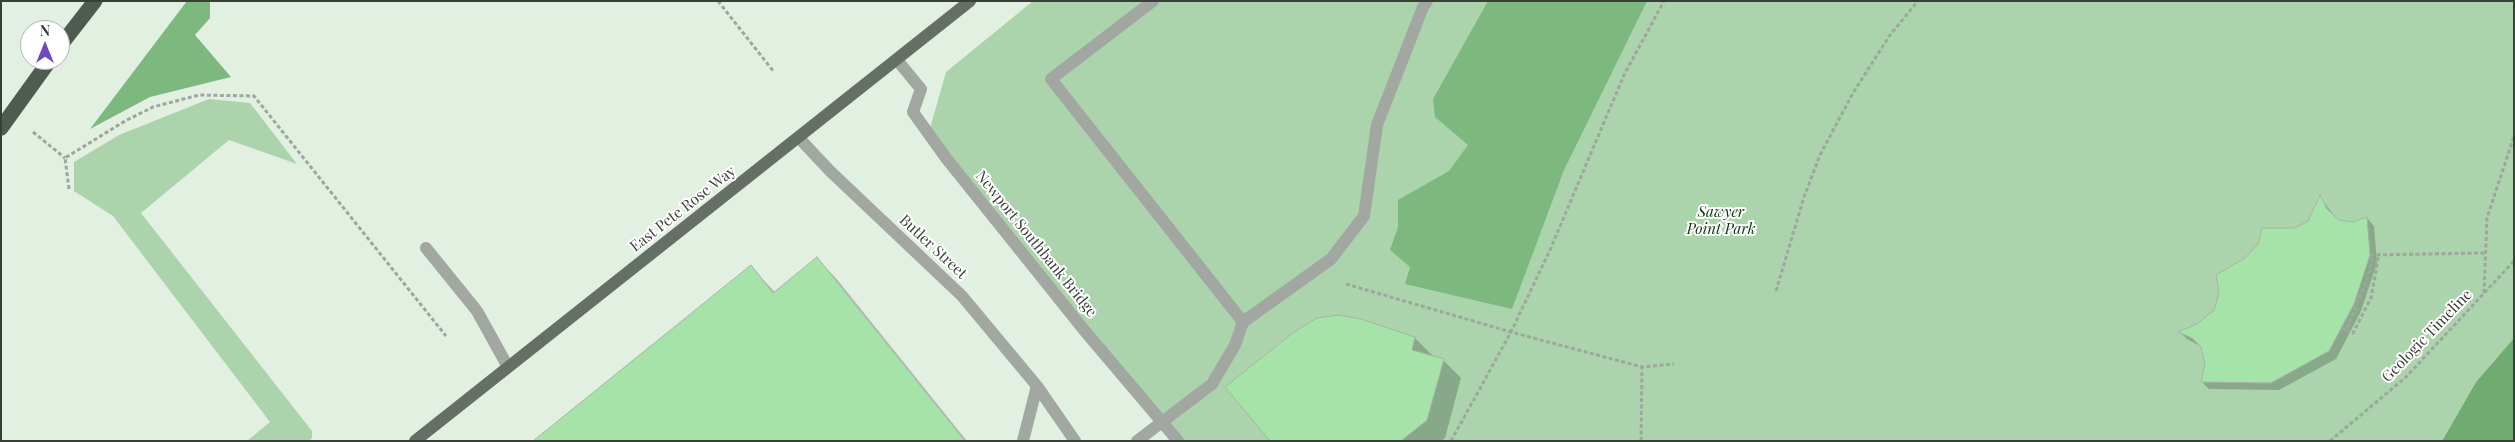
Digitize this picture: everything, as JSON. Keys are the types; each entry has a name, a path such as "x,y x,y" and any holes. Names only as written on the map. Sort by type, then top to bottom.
{"highway":[{"path":"70,33 95,1"},
{"path":"1,128 43,70"}],"main road":[{"name":"East Pete Rose Way","path":"415,441 970,1"}],"street":[{"path":"1153,1 1052,79 1243,322"},
{"path":"1137,441 1212,384 1235,345 1243,322 1331,258 1364,216 1377,125 1427,1"},
{"name":"Newport Southbank Bridge","path":"896,60 921,89 913,112 959,175 1084,330 1178,441"},
{"name":"Butler Street","path":"799,138 830,171 962,296 1037,386 1076,441"},
{"path":"426,248 477,311 508,367"},
{"path":"1023,441 1037,386"}],"path":[{"path":"718,1 774,72"},
{"path":"1451,441 1511,332 1550,250 1624,75 1664,1"},
{"path":"1776,292 1804,197 1824,148 1852,93 1890,35 1918,1"},
{"path":"69,189 65,158 125,121 153,107 199,95 254,96 446,336"},
{"path":"2484,294 2487,218 2514,136"},
{"path":"2346,330 2368,277 2372,254 2485,253"},
{"path":"2342,328 2353,333 2371,298 2379,254"},
{"name":"Geologic Timeline","path":"2330,441 2406,378 2514,262"},
{"path":"1346,284 1511,332 1642,367 1674,364"},
{"path":"1641,441 1642,367"}],"green space":[{"name":"Sawyer Point Park","path":"1033,1 2514,1 2514,338 2476,382 2442,441 1178,441 928,135 946,72"},
{"path":"209,99 250,103 297,164 229,140 141,213 312,431 312,438 309,441 247,441 270,422 113,216 74,191 74,162 119,135"}],"shaded area":[{"path":"187,1 210,1 210,18 195,35 231,77 150,97 90,129"},
{"path":"1488,1 1647,1 1564,170 1512,309 1405,284 1410,267 1390,250 1398,227 1398,200 1449,171 1468,145 1435,117 1433,99"},
{"path":"2514,338 2514,441 2442,441 2476,382"}],"building":[{"path":"2320,195 2327,209 2339,220 2353,222 2367,217 2370,255 2354,304 2329,351 2271,383 2201,382 2205,364 2201,347 2192,338 2178,332 2197,324 2214,310 2219,293 2216,275 2245,258 2258,244 2262,228 2295,228 2308,221"},
{"path":"817,257 965,441 533,441 751,265 773,293"},
{"path":"1338,315 1361,319 1415,337 1412,350 1444,359 1427,420 1401,441 1270,441 1225,387 1294,332 1317,318"}]}
